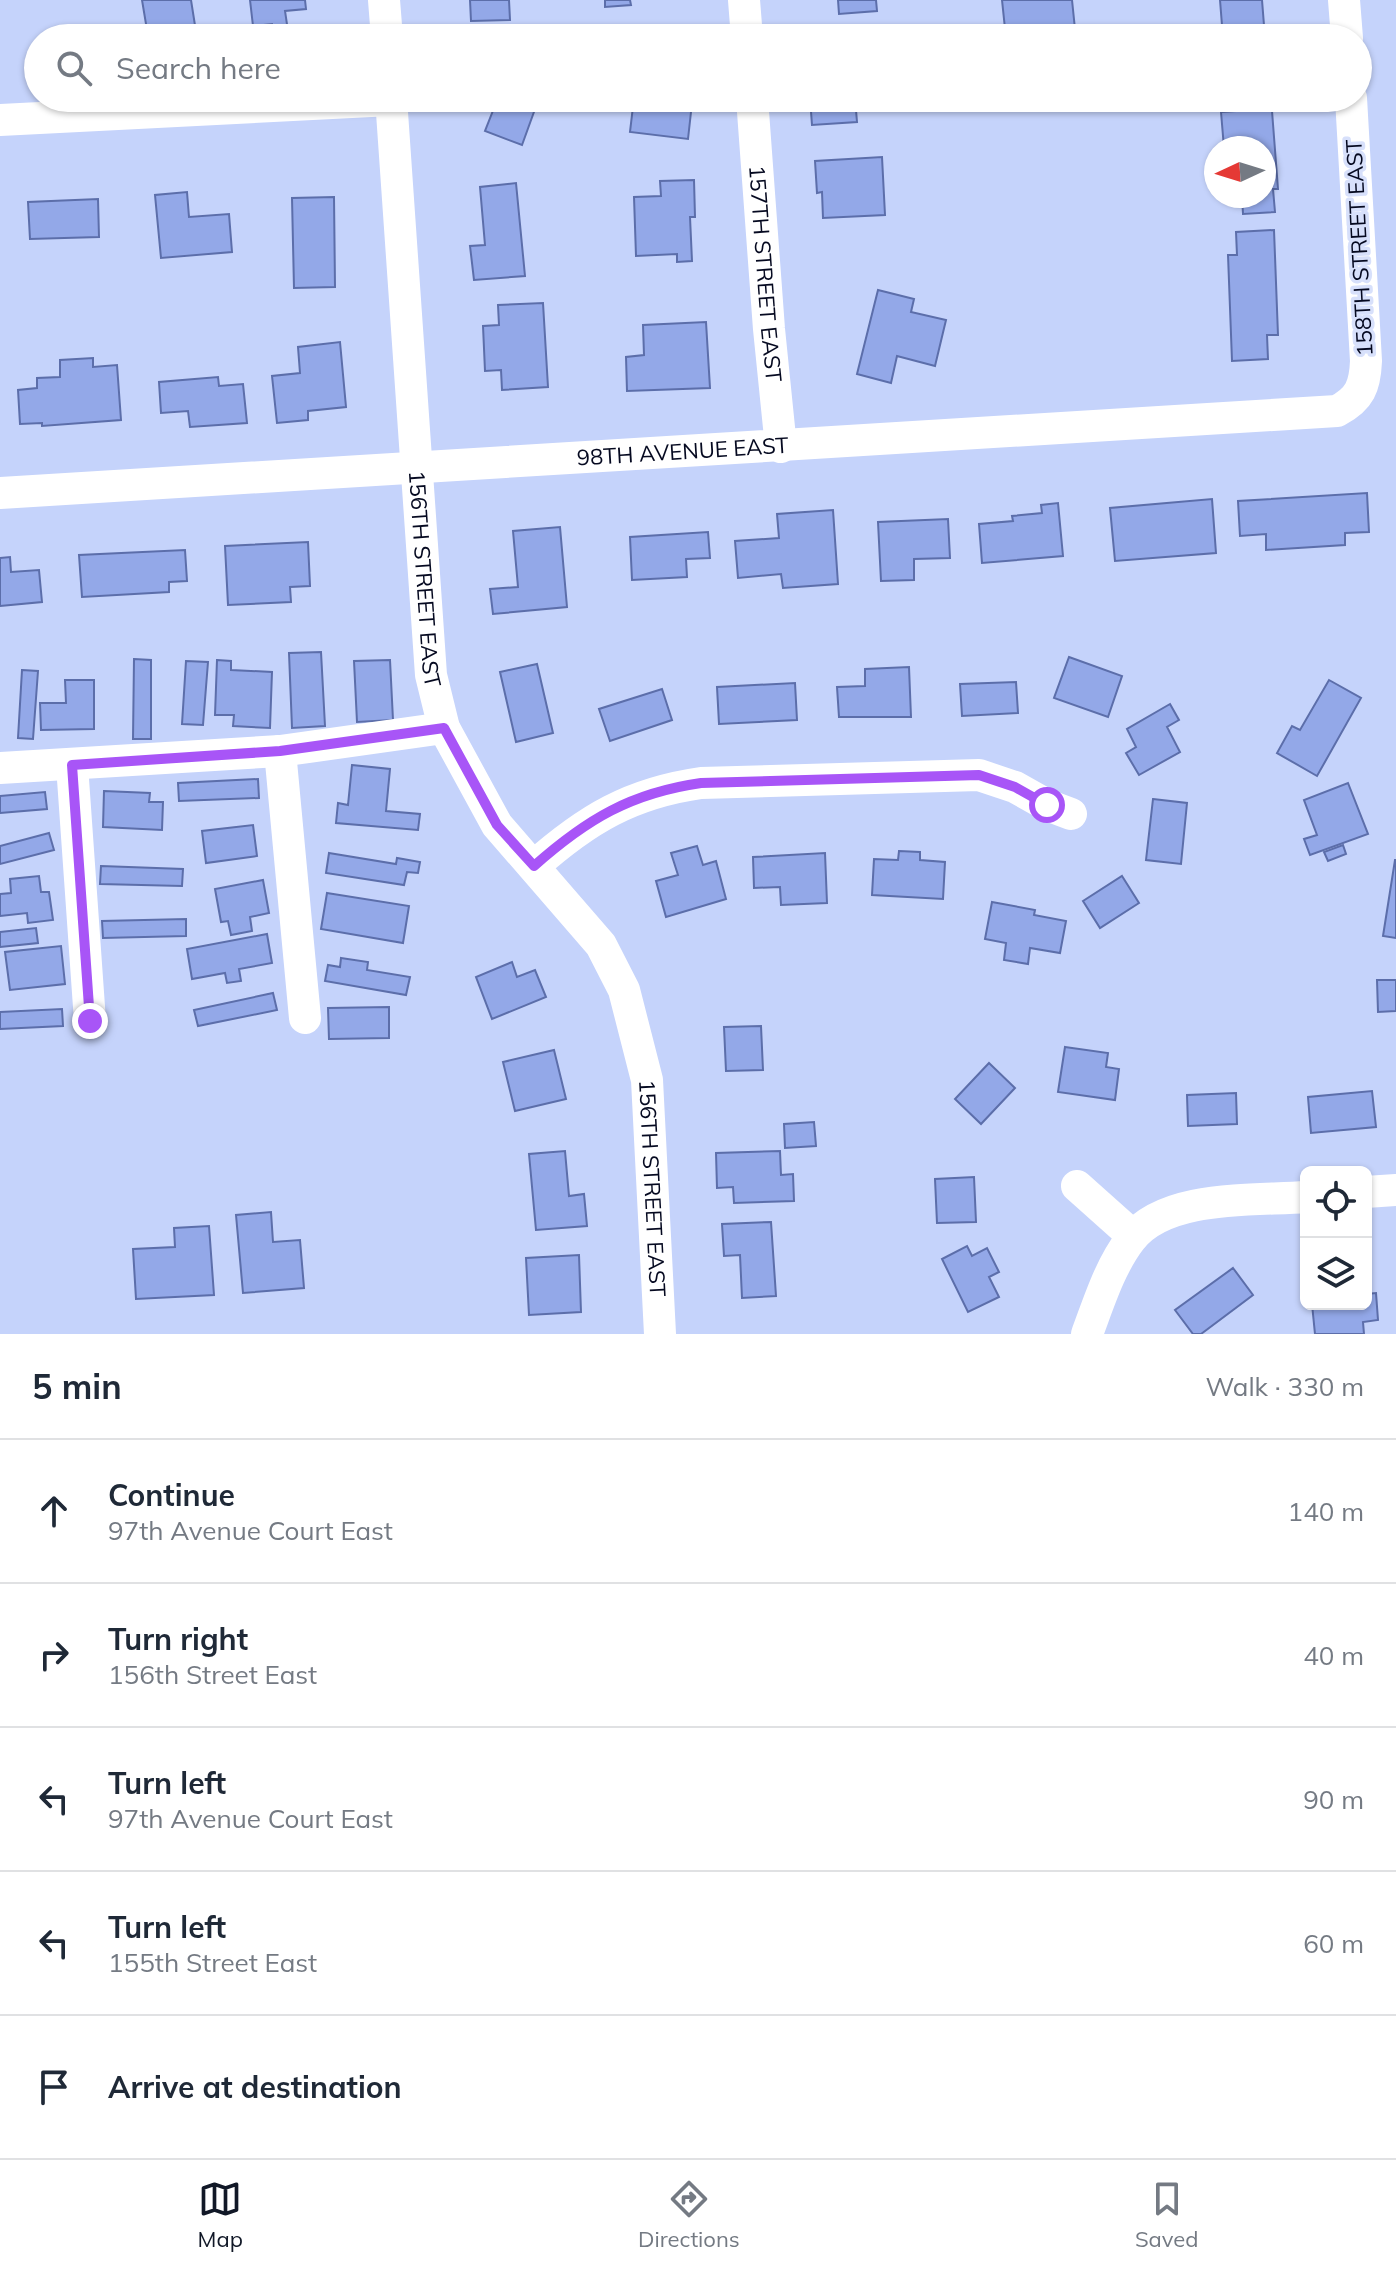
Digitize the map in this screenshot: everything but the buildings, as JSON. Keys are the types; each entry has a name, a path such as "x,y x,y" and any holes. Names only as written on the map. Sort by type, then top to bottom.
{"street":[{"path":"384,0 386,24"},
{"path":"744,0 746,24"},
{"path":"1344,0 1346,24"},
{"path":"0,120 149,112"},
{"name":"156TH STREET EAST","path":"392,112 431,675 444,728 497,825 601,945 624,990 647,1080 660,1334"},
{"name":"157TH STREET EAST","path":"753,112 781,447"},
{"name":"158TH STREET EAST","path":"1352,112 1366,361 1365,381 1359,396"},
{"name":"98TH AVENUE EAST","path":"0,493 1326,414 1337,411 1359,396"},
{"path":"0,768 280,751 444,728"},
{"path":"280,751 305,1018"},
{"path":"72,765 90,1021"},
{"path":"534,866 604,812 670,787 701,783 979,775 1015,787 1071,814"},
{"path":"1077,1186 1133,1236"},
{"path":"1372,1192 1396,1190"},
{"path":"1087,1334 1103,1291 1133,1236 1150,1220 1170,1211 1206,1204 1300,1197"}],"route":[{"path":"90,1021 72,765 280,751 444,728 497,825 534,866 604,812 670,787 701,783 979,775 1015,787 1047,805"}]}
